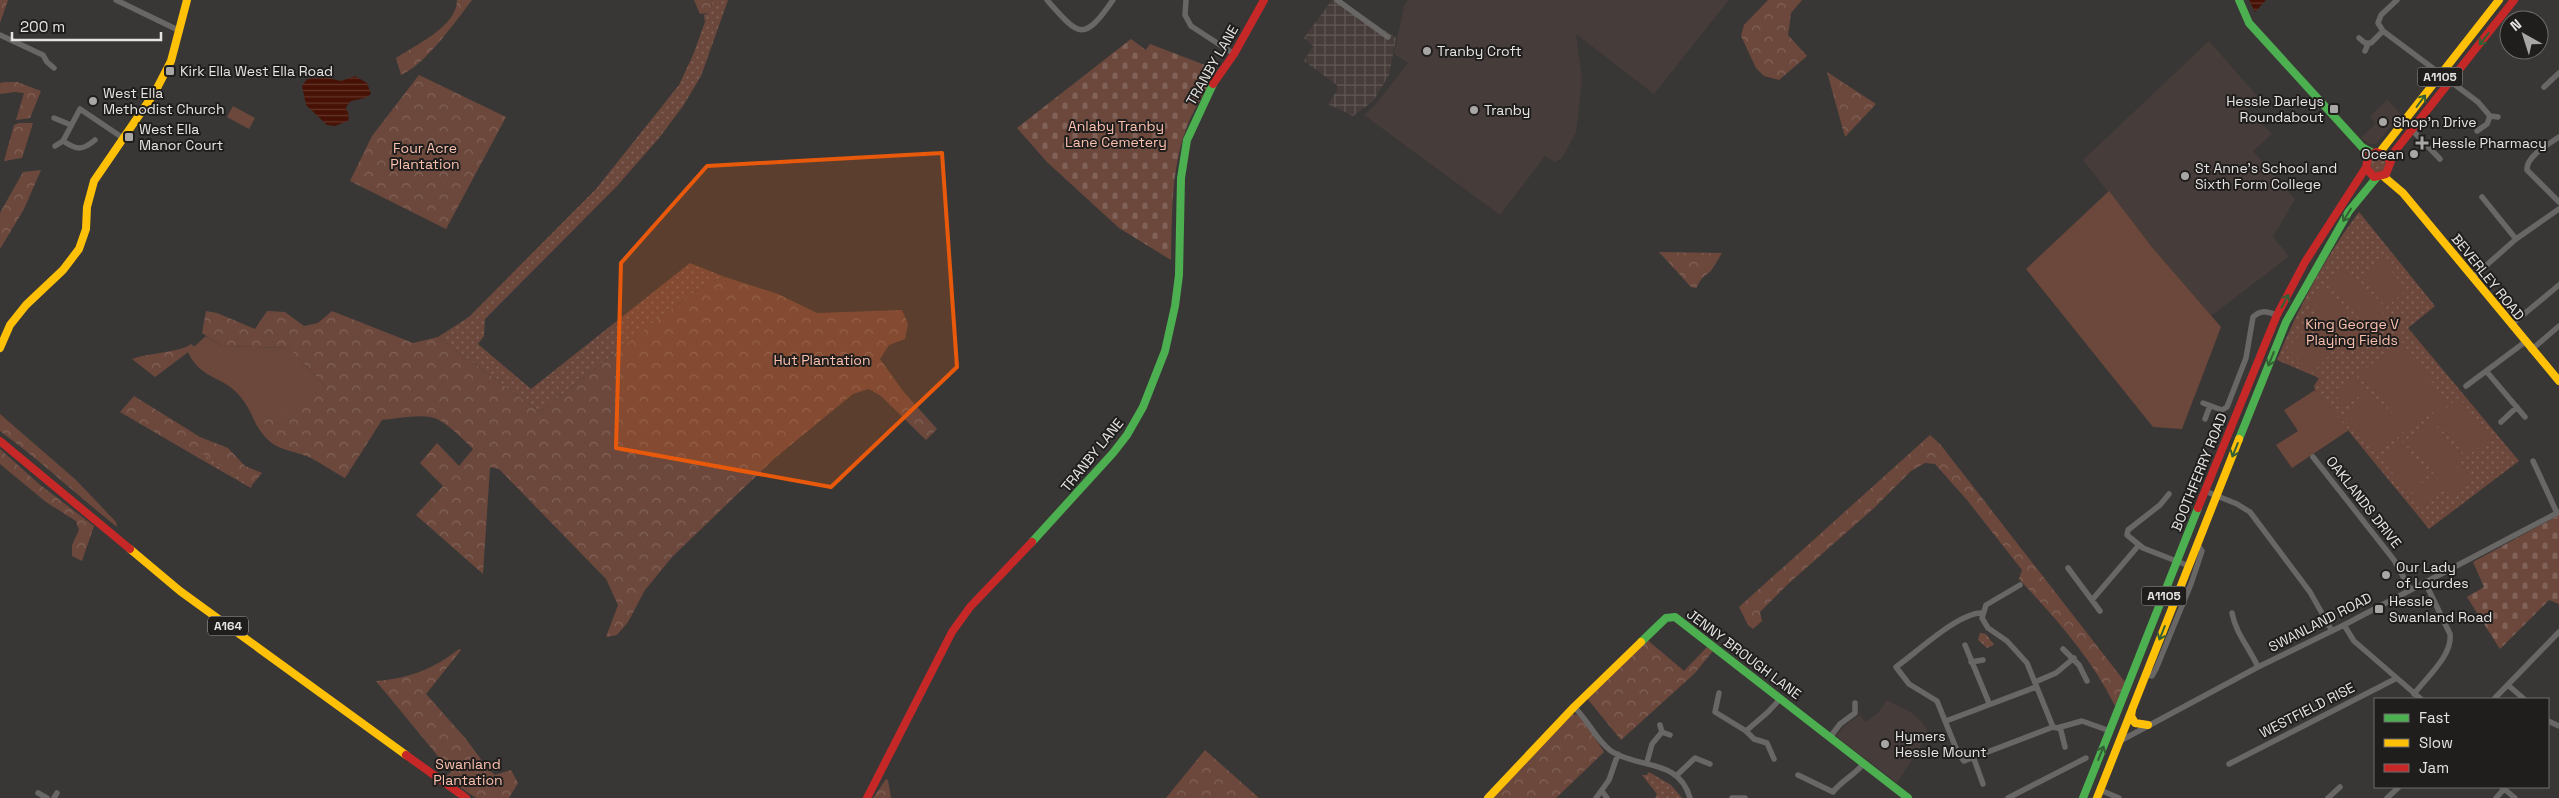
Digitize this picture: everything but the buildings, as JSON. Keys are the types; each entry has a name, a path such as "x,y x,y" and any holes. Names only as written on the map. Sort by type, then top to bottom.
{"main road":[{"path":"0,348 10,325 26,305 63,270 79,249 86,229 87,207 94,181 155,92 170,61 180,31 187,0"},
{"name":"TRANBY LANE","path":"867,798 952,632 970,607 1056,517 1113,453 1127,435 1142,407 1165,351 1175,306 1179,275 1179,194 1187,140 1216,79 1234,54 1264,0"},
{"path":"2239,0 2249,23 2362,148 2366,159 2365,170 2370,175 2385,172 2387,156 2362,148"},
{"name":"A1105","path":"2376,153 2442,74 2499,0"},
{"name":"BOOTHFERRY ROAD","path":"2098,794 2286,322 2349,211 2367,187 2385,172 2395,151 2514,0"},
{"path":"2366,159 2376,153"},
{"name":"BOOTHFERRY ROAD","path":"2083,798 2277,315 2306,262 2365,170"},
{"name":"BEVERLEY ROAD","path":"2385,172 2531,350 2558,376"},
{"name":"A164","path":"0,441 180,591 466,798"},
{"name":"JENNY BROUGH LANE","path":"1488,798 1574,707 1659,624 1666,618 1675,617 1831,736 1908,798"},
{"path":"2132,710 2131,716 2135,723 2148,725"}],"street":[{"path":"116,0 180,31"},
{"path":"1047,0 1072,28 1082,31 1092,28 1113,0"},
{"path":"1186,0 1185,15 1191,26 1234,54"},
{"path":"1337,0 1348,3 1388,38"},
{"path":"2397,0 2381,15 2378,23 2383,31 2442,74 2450,83 2478,102 2490,116 2498,117"},
{"path":"2365,52 2368,44 2383,31"},
{"path":"0,35 43,55 54,68"},
{"path":"2359,38 2368,44"},
{"path":"2544,87 2559,73"},
{"path":"55,146 63,140 80,109 123,138"},
{"path":"2477,131 2487,124 2490,116"},
{"path":"54,118 71,125"},
{"path":"2412,130 2440,159"},
{"path":"2559,137 2530,160 2527,170 2559,202"},
{"path":"63,140 76,150 84,149 95,140"},
{"path":"2482,197 2516,239"},
{"path":"2472,278 2516,239 2559,209"},
{"path":"2511,325 2559,285"},
{"path":"2203,403 2222,410 2227,407 2246,358 2254,317 2257,313 2266,311 2277,315"},
{"path":"2531,350 2559,326"},
{"path":"2466,386 2525,342"},
{"path":"2487,372 2525,417"},
{"path":"2206,419 2210,406"},
{"path":"2501,422 2517,407"},
{"name":"OAKLANDS DRIVE","path":"2313,457 2394,560 2410,589"},
{"path":"2533,461 2558,512"},
{"path":"2205,491 2237,504 2250,512 2310,592 2332,631"},
{"path":"2169,494 2160,505 2128,531 2128,536 2139,546 2189,566"},
{"name":"SWANLAND ROAD","path":"2119,742 2258,666 2344,625 2558,512"},
{"name":"BOOTHFERRY ROAD","path":"2145,674 2152,676 2156,669 2191,584 2202,551 2198,544"},
{"path":"2092,600 2139,546"},
{"path":"2068,568 2100,611"},
{"path":"2414,694 2446,653 2451,642 2450,634 2424,582"},
{"path":"2020,585 1986,605 1982,614 1983,621 1988,628 2007,641 2027,663 2053,727"},
{"path":"2232,612 2239,636 2248,646 2258,666"},
{"path":"1982,614 1972,614 1932,638 1896,666 1909,684 1937,701 1961,758 1968,762 2053,727 2060,728 2082,721 2110,731"},
{"path":"2344,625 2354,641 2395,679 2420,698"},
{"path":"2495,698 2559,632"},
{"path":"1965,645 1989,703"},
{"path":"2063,650 2079,665 2087,680"},
{"path":"1946,720 2035,684 2056,673 2073,659"},
{"path":"1971,662 1983,660"},
{"name":"WESTFIELD RISE","path":"2229,764 2395,679"},
{"path":"2508,684 2523,698"},
{"path":"1719,693 1711,706 1715,712 1746,731 1754,739 1767,743 1769,753 1774,759"},
{"path":"1746,731 1781,698"},
{"path":"1831,736 1840,724 1855,713 1855,703"},
{"path":"1574,707 1586,718 1605,745 1618,754 1638,762 1647,762 1676,775 1690,798"},
{"path":"1660,725 1662,732"},
{"path":"2060,728 2065,747"},
{"path":"1647,762 1652,744 1662,732"},
{"path":"1662,732 1670,735"},
{"path":"1596,798 1609,780 1618,754"},
{"path":"1676,775 1695,755 1710,764"},
{"path":"2008,798 2086,758"},
{"path":"1974,759 1983,784"},
{"path":"1833,792 1840,782 1855,774 1864,763"},
{"path":"1798,775 1804,782 1816,782 1833,792 1838,798"},
{"path":"2328,798 2340,787"},
{"path":"2387,798 2398,788"},
{"path":"2496,798 2503,788 2515,798"},
{"path":"1602,791 1607,798"},
{"path":"38,792 47,798"},
{"path":"2098,794 2119,798"},
{"path":"1732,798 1745,798"}],"highlighted area":[{"path":"942,153 957,367 831,487 616,448 621,263 707,166"}],"shaded area":[{"path":"1332,0 1339,0 1396,38 1389,75 1373,101 1353,116 1328,104 1337,91 1337,85 1304,61 1313,46 1304,38"},
{"name":"Tranby","path":"1408,0 1729,0 1654,94 1576,34 1582,80 1576,132 1562,158 1555,162 1545,156 1500,215 1364,115 1375,105 1408,63 1394,54 1404,6"},
{"path":"2249,0 2266,0 2255,12"},
{"name":"St Anne's School and Sixth Form College","path":"2209,41 2259,98 2247,109 2272,134 2253,151 2295,199 2273,237 2288,255 2287,258 2211,316 2151,246 2083,160"},
{"path":"355,76 367,83 371,94 365,98 351,101 346,107 349,116 348,121 335,126 327,125 306,105 302,86 307,79 325,77 341,81"},
{"path":"2387,99 2401,114 2376,144 2370,144 2361,138 2376,123 2370,117"},
{"name":"Hymers Hessle Mount","path":"1887,700 1912,713 1922,722 1929,733 1897,783 1836,736 1845,725 1860,715 1865,722 1878,713"}],"green space":[{"path":"0,0 8,0 0,23"},
{"path":"457,0 472,0 430,52 411,70 401,75 396,58 443,27 455,10"},
{"path":"694,0 713,0 709,13 700,14"},
{"path":"713,0 728,0 701,76 683,106 659,138 617,186 485,319 484,336 478,344 531,389 690,263 725,277 707,283 663,315 540,412 438,337 469,317 596,189 679,85 705,22 704,15 709,13"},
{"path":"1768,0 1802,0 1791,13 1788,35 1807,56 1779,80 1764,76 1756,68 1741,36 1744,25"},
{"name":"Anlaby Tranby Lane Cemetery","path":"1131,39 1146,50 1150,44 1218,70 1191,118 1180,150 1174,181 1171,260 1119,228 1047,162 1017,128"},
{"path":"1827,72 1876,104 1845,137"},
{"name":"Four Acre Plantation","path":"419,75 506,117 446,229 350,181 372,136"},
{"path":"17,82 41,91 30,118 16,120 24,93 0,94 0,83"},
{"path":"233,106 255,118 249,129 227,117"},
{"path":"33,123 22,158 4,161 14,125"},
{"path":"2376,156 2383,158 2386,162 2385,170 2373,173 2368,165 2370,160"},
{"path":"41,170 24,209 0,249 0,213 23,172"},
{"path":"2109,191 2151,246 2221,327 2182,429 2153,427 2026,269"},
{"name":"King George V Playing Fields","path":"2359,212 2435,306 2408,328 2519,461 2429,529 2315,390 2314,386 2319,378 2277,360 2313,283"},
{"path":"1659,252 1722,253 1711,271 1702,278 1696,288 1691,287"},
{"path":"2382,259 2407,290 2386,307 2360,276"},
{"path":"2345,267 2372,295 2354,312 2327,284"},
{"name":"Hut Plantation","path":"725,277 778,294 817,313 902,310 908,324 905,339 889,345 880,359 903,391 937,429 926,440 881,396 869,389 853,394 775,458 672,557 645,590 628,622 617,635 606,637 618,605 606,579 499,469 490,467 483,574 416,515 443,486 420,463 437,443 459,466 473,449 456,432 431,417 382,420 345,478 311,458 274,444 268,440 256,424 326,387 289,348 222,346 202,333 206,311 217,313 255,329 267,311 285,312 304,326 318,323 332,311 413,343 438,337 540,412 663,315 707,283"},
{"path":"2326,287 2351,313 2334,330 2308,304"},
{"path":"2373,300 2390,321 2374,333 2358,312"},
{"path":"2357,317 2368,333 2347,348 2336,333"},
{"path":"2327,327 2341,344 2329,353 2315,336"},
{"path":"2304,331 2329,356 2312,373 2287,348"},
{"path":"206,336 222,346 289,348 326,387 295,408 256,424 239,395 229,386 198,367 188,352"},
{"path":"2402,342 2447,402 2406,432 2361,372"},
{"path":"191,344 195,347 155,377 132,359 180,349"},
{"path":"2355,375 2367,390 2345,407 2333,392"},
{"path":"2315,390 2349,430 2292,468 2276,445 2298,431 2284,410"},
{"path":"2371,393 2403,433 2376,454 2344,414"},
{"path":"134,396 200,437 228,448 245,466 262,473 252,485 201,453 197,457 120,412"},
{"path":"2459,398 2491,438 2466,457 2435,417"},
{"path":"0,414 76,480 116,522 117,527 0,431"},
{"path":"2431,419 2463,459 2438,479 2407,439"},
{"path":"1930,435 1940,444 2125,682 2115,706 2106,688 2084,655 2019,579 2022,570 1967,500 1935,464 1925,463 1911,471 1874,508 1788,584 1760,612 1762,621 1753,629 1748,625 1739,607"},
{"path":"2402,441 2427,473 2406,490 2381,458"},
{"path":"0,449 39,484 94,526 82,561 72,556 72,545 79,530 76,521 46,502 0,464"},
{"path":"201,452 252,485 251,488 197,457"},
{"path":"2461,464 2474,479 2453,496 2440,481"},
{"path":"2431,476 2443,491 2423,507 2411,491"},
{"path":"2559,515 2559,604 2549,600 2500,649 2467,597 2484,587 2473,562"},
{"path":"1980,633 1986,634 1994,645 1987,648 1978,640"},
{"path":"1645,638 1684,671 1708,646 1713,651 1694,674 1621,740 1586,697"},
{"name":"Swanland Plantation","path":"459,649 461,650 426,694 466,739 488,769 495,775 511,770 518,783 509,798 476,798 445,777 451,772 376,681 400,678 420,672 430,668"},
{"path":"1573,714 1581,716 1604,752 1556,798 1492,798"},
{"path":"1205,750 1259,798 1166,798"},
{"path":"1649,772 1671,785 1682,798 1655,798 1657,794 1642,775 1647,775"},
{"path":"886,779 888,780 891,798 873,798"}],"traffic: fast":[{"path":"2239,0 2249,23 2362,147 2373,153"},
{"path":"1032,542 1113,453 1127,435 1143,407 1165,351 1175,306 1179,275 1181,178 1187,140 1213,84"},
{"path":"2239,439 2286,322 2349,211 2377,177"},
{"path":"2083,798 2198,508"},
{"path":"1641,642 1666,618 1675,617 1908,798"}],"traffic: slow":[{"path":"0,348 10,325 26,305 63,270 79,249 86,229 87,207 94,181 155,92 171,61 187,0"},
{"path":"2380,152 2499,0"},
{"path":"2383,176 2403,193 2559,381"},
{"path":"2097,798 2239,439"},
{"path":"130,549 180,591 406,755"},
{"path":"1488,798 1574,707 1641,642"},
{"path":"2132,710 2131,716 2135,723 2148,725"}],"traffic: jam":[{"path":"1213,84 1234,54 1264,0"},
{"path":"2390,163 2387,156 2376,152 2368,156 2366,168 2374,177 2386,174 2395,151 2514,0"},
{"path":"2198,508 2277,315 2305,262 2365,169"},
{"path":"0,441 130,549"},
{"path":"867,798 952,632 970,607 1032,542"},
{"path":"406,755 466,798"}],"place":[{"name":"Tranby Croft","path":"1427,51"},
{"name":"Kirk Ella West Ella Road","path":"170,71"},
{"name":"West Ella Methodist Church","path":"93,101"},
{"name":"Hessle Darleys Roundabout","path":"2334,109"},
{"name":"Tranby","path":"1474,110"},
{"name":"Shop'n Drive","path":"2383,122"},
{"name":"West Ella Manor Court","path":"129,137"},
{"name":"Hessle Pharmacy","path":"2422,143"},
{"name":"Ocean","path":"2414,154"},
{"name":"St Anne's School and Sixth Form College","path":"2185,176"},
{"name":"Our Lady of Lourdes","path":"2386,575"},
{"name":"Hessle Swanland Road","path":"2379,609"},
{"name":"Hymers Hessle Mount","path":"1885,744"}]}
